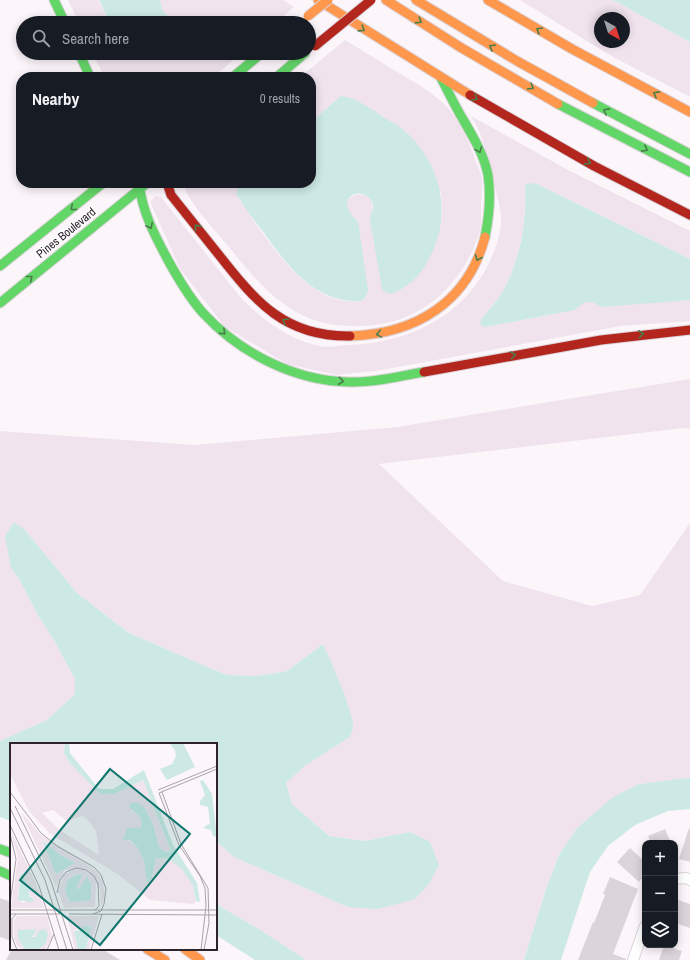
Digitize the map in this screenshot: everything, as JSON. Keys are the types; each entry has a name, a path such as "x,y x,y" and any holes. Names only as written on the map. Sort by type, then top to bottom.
{"main road":[{"path":"54,0 62,16"},
{"path":"318,0 441,78 587,162 690,214"},
{"path":"308,16 328,0"},
{"path":"316,45 371,0"},
{"path":"386,0 449,40 561,105 690,172"},
{"path":"416,0 563,87 624,121 690,154"},
{"path":"488,0 572,49 690,112"},
{"path":"82,60 88,72"},
{"path":"239,72 254,60"},
{"path":"282,72 297,60"},
{"path":"169,188 171,195 249,293 270,312 308,332 336,336 375,335 407,326 423,318 448,301 468,278 481,251 486,235 488,221 488,184 486,168 480,149 441,78"},
{"name":"Pines Boulevard","path":"0,266 97,188"},
{"name":"Pines Boulevard","path":"0,303 138,188"},
{"path":"142,188 144,214 178,279 196,305 220,330 246,350 276,365 303,374 343,382 366,381 599,339 642,333 690,330"},
{"path":"0,849 10,853"},
{"path":"0,871 10,876"},
{"path":"149,950 165,960"},
{"path":"186,950 200,960"}],"street":[{"path":"678,879 686,878 690,880"},
{"path":"633,960 642,934"}],"shaded area":[{"path":"68,0 98,0 106,16 76,16"},
{"path":"99,0 160,0 162,9 168,16 107,16"},
{"path":"160,0 283,0 294,7 283,16 168,16 162,9"},
{"path":"520,0 613,0 690,42 690,97 598,48 630,48 630,12 594,12 594,45"},
{"path":"613,0 690,0 690,42"},
{"path":"345,40 427,90 437,98 447,107 457,120 471,147 482,178 481,228 472,252 461,271 448,287 433,301 415,313 396,321 375,325 334,325 304,316 292,310 272,295 254,277 202,216 185,189 240,188 237,195 241,202 286,263 315,289 331,297 348,301 361,301 367,296 353,218 347,209 347,202 351,197 358,194 365,195 370,199 373,207 370,219 441,225 441,193 336,100 316,118 316,72 306,72"},
{"path":"96,60 234,60 219,72 102,72"},
{"path":"341,96 352,98 399,126 422,149 430,162 440,190 441,219 439,234 428,260 418,275 409,284 397,291 390,294 382,289 370,224 373,204 365,195 359,193 354,194 347,202 351,214 358,221 368,290 364,299 353,301 338,299 325,294 301,278 281,256 237,195 238,188 316,188 316,118"},
{"path":"471,116 568,170 690,231 690,259 537,184 525,187 525,215 517,259 499,297 481,319 485,327 575,310 587,301 655,302 690,300 690,321 621,326 376,371 336,375 287,364 225,327 180,269 151,204 151,201 155,196 161,197 245,302 264,319 285,333 296,339 324,347 371,343 391,339 428,325 445,315 461,302 474,287 486,269 496,247 501,223 499,205 484,145 479,130"},
{"path":"526,184 537,184 690,259 690,300 601,307 594,303 588,302 582,304 575,310 485,327 482,326 480,323 481,319 499,297 517,259 525,215 525,187"},
{"path":"690,379 690,429 683,428 379,464 503,581 592,606 640,595 690,523 690,778 639,784 595,813 577,828 560,853 547,886 524,960 306,960 262,931 217,905 217,842 234,857 348,907 411,832 364,841 329,836 292,804 286,783 306,765 350,737 323,644 287,671 256,676 227,675 129,633 77,593 25,530 11,568 19,579 75,679 75,694 47,720 0,741 0,431 195,445 397,427"},
{"path":"14,522 25,530 77,593 129,633 227,675 256,676 287,671 323,644 346,698 353,728 350,737 306,765 286,783 292,804 329,836 364,841 410,832 430,842 439,865 429,884 415,899 378,909 348,907 234,857 217,842 217,743 10,743 10,821 0,817 0,741 47,720 75,694 75,679 19,579 11,568 5,536"},
{"path":"690,778 690,809 668,811 635,825 608,846 590,872 561,960 524,960 547,886 560,853 577,828 613,797 639,784"},
{"path":"217,905 262,931 306,960 255,960 217,936"}],"building":[{"path":"689,828 690,829 690,862 679,859"},
{"path":"665,829 670,840 650,840 648,836"},
{"path":"630,848 642,859 642,878 639,882 617,862"},
{"path":"610,877 638,889 613,954 626,960 578,960 605,895 603,894"},
{"path":"0,898 10,902 10,941 0,937"},
{"path":"678,900 690,904 690,928 678,924"},
{"path":"663,948 673,948 682,951 679,960 659,960"},
{"path":"11,950 104,950 120,960 6,960"}],"traffic: fast":[{"path":"54,0 62,16"},
{"path":"82,60 88,72"},
{"path":"239,72 254,60"},
{"path":"283,72 297,60"},
{"path":"441,78 477,145 486,167 489,183 489,198 485,237"},
{"path":"593,103 690,154"},
{"path":"558,104 690,172"},
{"path":"0,266 97,188"},
{"path":"140,188 143,204 150,224 169,262 185,289 204,314 234,341 251,352 289,370 329,380 358,382 387,379 424,372"},
{"path":"0,303 141,188"},
{"path":"0,849 10,853"},
{"path":"0,871 10,876"}],"traffic: slow":[{"path":"318,0 470,95"},
{"path":"308,16 328,0"},
{"path":"386,0 460,47 558,104"},
{"path":"416,0 517,61 593,103"},
{"path":"488,0 572,49 690,112"},
{"path":"350,336 374,334 397,329 417,321 436,310 452,296 466,280 477,260 485,237"},
{"path":"149,950 165,960"},
{"path":"186,950 200,960"}],"traffic: jam":[{"path":"316,45 371,0"},
{"path":"470,95 594,166 690,215"},
{"path":"169,188 171,195 246,288 274,314 307,330 327,335 350,336"},
{"path":"424,372 601,340 690,330"}]}
